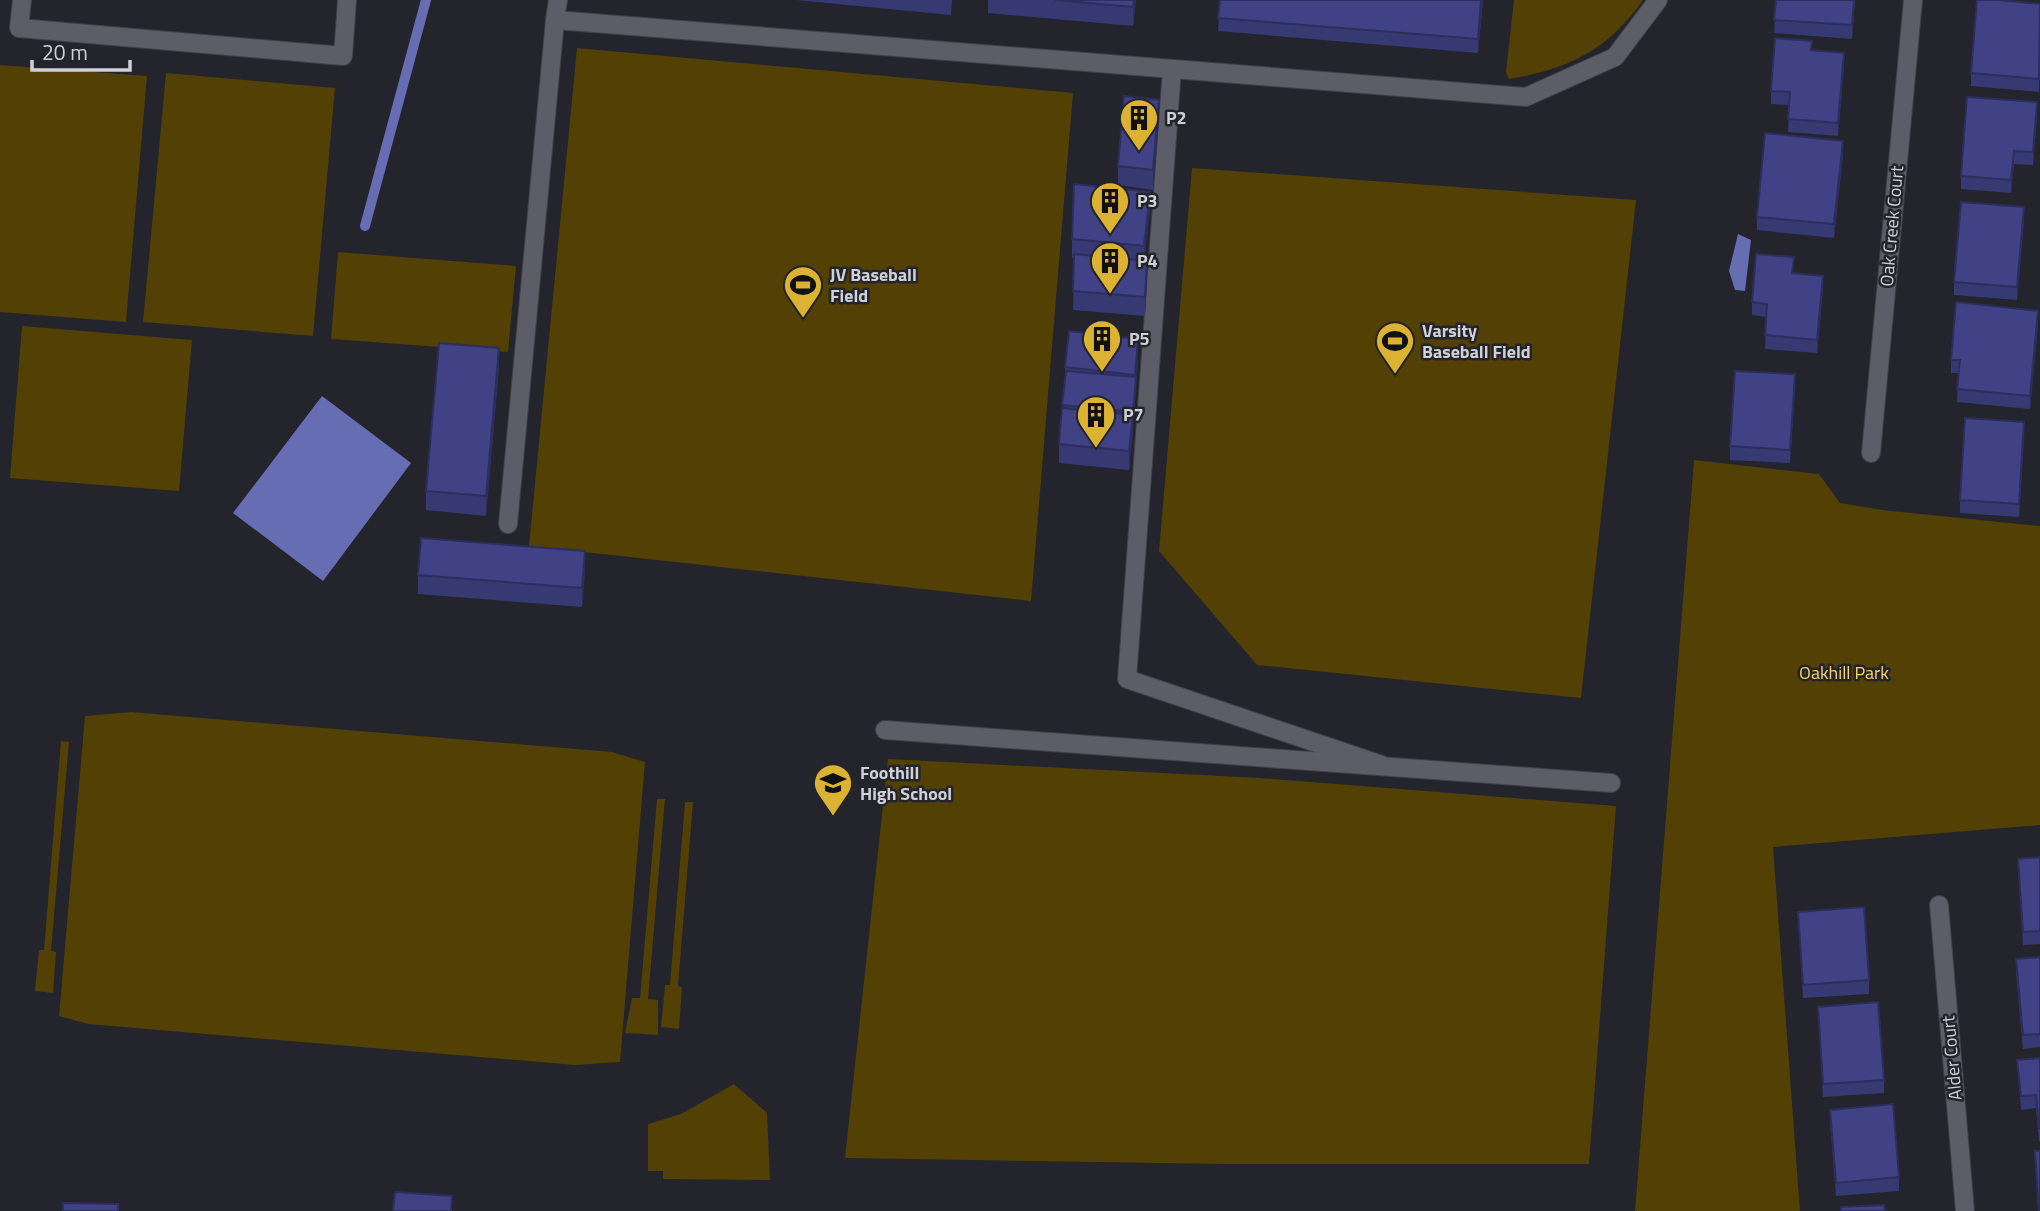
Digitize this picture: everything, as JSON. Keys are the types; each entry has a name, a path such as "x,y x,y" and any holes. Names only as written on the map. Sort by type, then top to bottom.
{"street":[{"path":"22,0 19,28 343,56 347,0"},
{"path":"508,524 558,0"},
{"path":"555,20 1526,97 1615,57 1657,0"},
{"name":"Oak Creek Court","path":"1871,453 1913,0"},
{"path":"1172,69 1127,679 1382,765"},
{"path":"885,730 1611,783"},
{"name":"Alder Court","path":"1939,905 1965,1211"}],"green space":[{"path":"1514,0 1643,0 1616,32 1585,54 1569,63 1509,79 1506,72"},
{"name":"JV Baseball Field","path":"577,48 1073,93 1031,601 529,546"},
{"path":"0,65 147,76 126,322 0,312"},
{"path":"166,73 335,88 313,336 143,322"},
{"name":"Varsity Baseball Field","path":"1192,168 1636,200 1581,698 1257,665 1159,551"},
{"path":"338,252 516,266 508,352 331,339"},
{"path":"22,326 192,340 179,491 10,478"},
{"name":"Oakhill Park","path":"1694,460 1819,474 1840,503 1882,510 2040,526 2040,825 1773,847 1800,1211 1635,1211"},
{"path":"131,712 612,752 645,762 620,1062 575,1065 88,1024 59,1016 85,716"},
{"path":"61,741 69,742 51,951 56,952 53,993 35,991 39,950 44,950"},
{"path":"888,759 1260,778 1616,806 1589,1164 1223,1164 845,1158"},
{"path":"657,799 665,799 648,999 658,1000 658,1035 625,1033 632,998 640,998"},
{"path":"685,802 693,802 678,986 682,987 679,1029 661,1027 665,985 670,985"},
{"path":"734,1084 767,1113 770,1180 663,1179 663,1171 648,1171 648,1124 681,1114"}],"water":[{"path":"1738,234 1751,240 1745,291 1735,290 1729,271"},
{"path":"322,396 411,463 323,581 233,513"}],"building":[{"path":"1055,0 1134,0 1133,7"},
{"path":"1220,0 1481,0 1478,39 1218,18"},
{"path":"1776,0 1854,0 1852,25 1774,20"},
{"path":"1977,0 2040,4 2039,79 1971,73"},
{"path":"1775,38 1812,41 1811,50 1844,53 1838,123 1788,119 1790,92 1771,91"},
{"name":"P2","path":"1124,96 1159,100 1153,170 1118,166"},
{"path":"1967,97 2037,102 2033,152 2014,151 2011,180 1961,176"},
{"path":"1765,133 1843,141 1834,224 1757,217"},
{"name":"P3","path":"1074,184 1150,192 1144,246 1072,239"},
{"path":"1961,202 2024,207 2017,287 1954,282"},
{"path":"1074,254 1147,261 1145,297 1073,291"},
{"path":"1756,254 1794,257 1792,273 1823,276 1817,340 1765,335 1767,304 1752,302"},
{"path":"1956,302 2038,311 2030,396 1957,389 1960,360 1951,360"},
{"path":"1069,331 1138,339 1135,375 1065,367"},
{"path":"439,343 499,348 486,496 426,491"},
{"path":"1066,371 1136,377 1133,412 1062,405"},
{"path":"1735,371 1795,374 1790,450 1730,446"},
{"path":"1062,408 1133,415 1129,451 1059,444"},
{"path":"1965,418 2024,422 2019,504 1960,500"},
{"path":"421,538 585,551 582,588 418,575"},
{"path":"2040,857 2040,931 2023,932 2018,859"},
{"path":"1864,907 1869,980 1803,985 1798,912"},
{"path":"2040,957 2040,1034 2023,1035 2016,959"},
{"path":"1878,1002 1884,1080 1823,1084 1818,1007"},
{"path":"2040,1058 2039,1128 2036,1095 2021,1096 2017,1060"},
{"path":"1893,1104 1899,1177 1836,1183 1830,1110"},
{"path":"2035,1151 2040,1151 2040,1211 2039,1211"},
{"path":"395,1192 452,1196 451,1211 393,1211"},
{"path":"63,1203 118,1204 118,1211 63,1211"},
{"path":"1884,1205 1885,1211 1841,1211 1841,1207"}],"waterway":[{"path":"365,226 426,0"}],"place":[{"name":"P2","path":"1139,152"},
{"name":"P3","path":"1110,235"},
{"name":"P4","path":"1110,295"},
{"name":"JV Baseball Field","path":"803,319"},
{"name":"P5","path":"1102,373"},
{"name":"Varsity Baseball Field","path":"1395,375"},
{"name":"P7","path":"1096,449"},
{"name":"Foothill High School","path":"833,817"}]}
